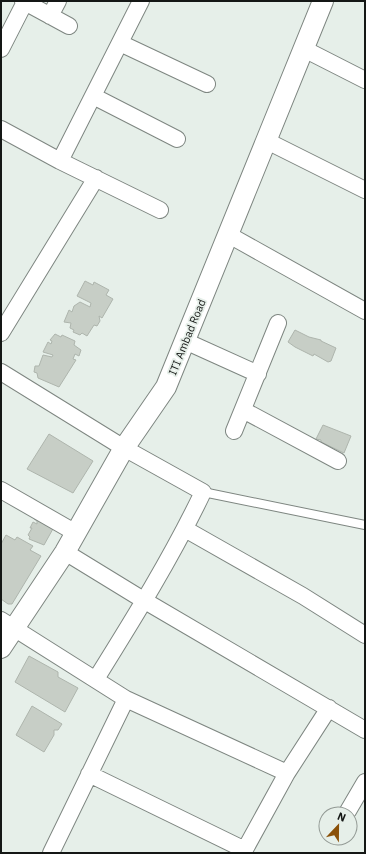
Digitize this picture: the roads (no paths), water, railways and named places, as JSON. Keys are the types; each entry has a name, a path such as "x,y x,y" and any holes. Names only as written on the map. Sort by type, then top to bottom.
{"street":[{"path":"50,16 58,1"},
{"path":"60,161 141,1"},
{"name":"ITI Ambad Road","path":"1,648 8,624 65,552 124,448 166,387 323,1"},
{"path":"1,49 24,2 69,26"},
{"path":"120,43 207,84"},
{"path":"304,49 365,80"},
{"path":"93,96 177,139"},
{"path":"1,128 60,161 160,210"},
{"path":"267,141 365,190"},
{"path":"1,333 96,178"},
{"path":"229,235 365,311"},
{"path":"234,431 278,323"},
{"path":"185,341 258,374"},
{"path":"1,372 124,448 203,492 185,529 145,601 96,679"},
{"path":"243,410 338,461"},
{"path":"1,490 76,533"},
{"path":"185,529 303,596 365,634"},
{"path":"65,552 145,601 365,730"},
{"path":"8,624 126,699 287,773"},
{"path":"51,853 126,699"},
{"path":"89,774 244,852 287,773 329,708"},
{"path":"351,806 365,782"}],"lane":[{"path":"203,492 365,525"}]}
